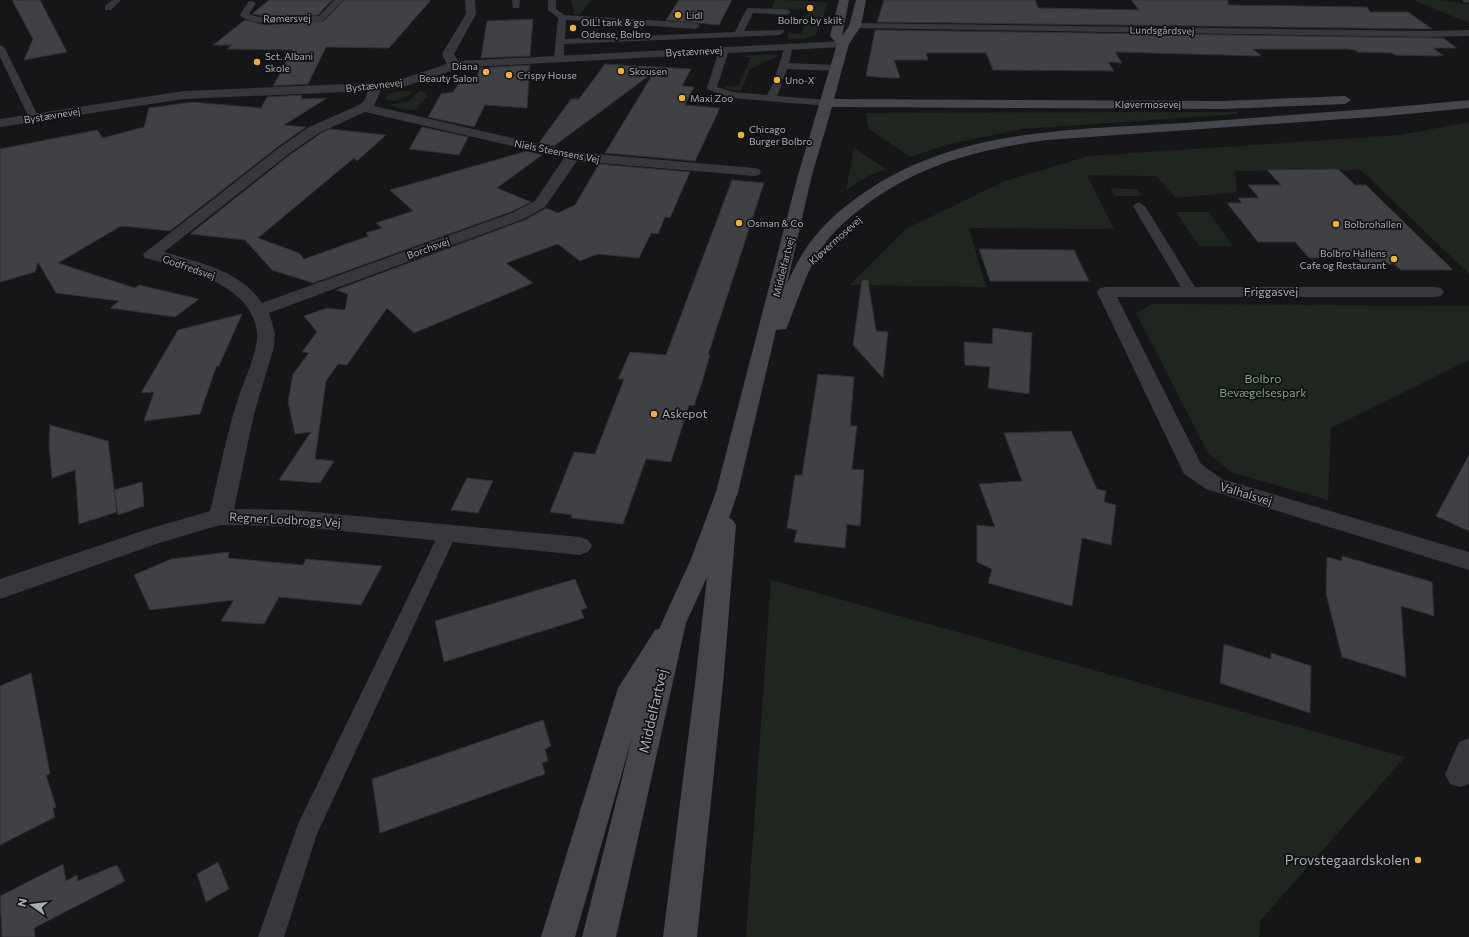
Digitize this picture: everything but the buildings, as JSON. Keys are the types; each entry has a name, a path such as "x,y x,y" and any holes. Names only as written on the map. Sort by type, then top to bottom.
{"main road":[{"name":"Middelfartvej","path":"842,44 836,36 844,0"},
{"name":"Middelfartvej","path":"598,937 673,623 703,559 727,492 805,176 837,68 842,44 855,26 861,0"},
{"name":"Kløvermosevej","path":"827,103 1222,105 1359,100"},
{"name":"Kløvermosevej","path":"753,385 803,270 853,222 896,192 929,176 990,155 1038,144 1116,132 1386,112 1469,104"},
{"name":"Middelfartvej","path":"680,937 709,684 727,492"},
{"path":"558,937 632,688 673,623"},
{"path":"604,937 606,905"}],"street":[{"path":"454,65 448,54 471,14 470,0"},
{"name":"Lundsgårdsvej","path":"855,26 1428,34 1469,32"},
{"name":"Bystævnevej","path":"0,123 184,94 376,87 414,81 439,69 454,65 559,58 842,44"},
{"path":"364,108 370,103 376,87"},
{"name":"Niels Steensens Vej","path":"364,108 445,128 573,156 754,172"},
{"name":"Godfredsvej","path":"220,518 248,400 267,334 260,310 242,290 216,276 186,264 151,254 308,134 364,108"},
{"name":"Borchsvej","path":"260,310 520,215 540,204 573,156"},
{"name":"Friggasvej","path":"1106,292 1435,292"},
{"name":"Valhalsvej","path":"1106,292 1192,469 1214,484 1469,561"},
{"name":"Regner Lodbrogs Vej","path":"0,589 153,536 220,518 293,518 580,546"}],"lane":[{"path":"108,8 117,0"},
{"name":"Rømersvej","path":"252,3 244,15 247,18 321,18 339,0"},
{"path":"552,0 552,10 562,17 739,31 780,32"},
{"path":"739,31 750,10 787,12"},
{"path":"559,58 562,17"},
{"path":"560,42 739,31"},
{"path":"771,98 779,80 790,46"},
{"path":"0,48 34,118"},
{"path":"724,50 712,88 732,95 827,103"},
{"path":"784,66 837,68"},
{"path":"1138,206 1191,292"},
{"path":"272,937 306,832 448,533"}],"green space":[{"path":"571,0 592,0 579,15 574,15"},
{"path":"775,0 828,2 816,35 806,39 789,39 787,35 790,33 801,34 809,10 772,8"},
{"path":"1413,0 1437,0 1469,4 1469,23"},
{"path":"778,54 778,56 750,69 741,91 725,89 726,86 738,86 751,58 740,56"},
{"path":"408,91 413,93 397,101 386,100 387,94"},
{"path":"419,91 425,92 428,97 419,104 419,107 416,109 404,110 389,105 409,101"},
{"path":"1237,112 1239,114 1021,129 950,144 910,157 869,129 866,113"},
{"path":"1469,122 1469,274 1361,170 1235,171 1237,192 1176,198 1156,176 1087,175 1114,229 969,228 986,287 850,285 906,229 1005,181 1089,156 1400,135"},
{"path":"854,148 886,169 868,176 846,190"},
{"path":"1110,188 1137,189 1142,196 1115,196"},
{"path":"1176,212 1209,212 1233,246 1199,246"},
{"name":"Bolbro Bevægelsespark","path":"1152,304 1469,306 1469,360 1331,428 1328,500 1231,472 1208,453 1136,313"},
{"path":"771,580 1405,757 1260,921 1259,937 746,937"}],"place":[{"name":"Bolbro by skilt","path":"810,8"},
{"name":"Lidl","path":"678,15"},
{"name":"OIL! tank & go Odense, Bolbro","path":"573,28"},
{"name":"Sct. Albani Skole","path":"257,62"},
{"name":"Skousen","path":"621,71"},
{"name":"Diana Beauty Salon","path":"486,72"},
{"name":"Crispy House","path":"509,75"},
{"name":"Uno-X","path":"777,80"},
{"name":"Maxi Zoo","path":"682,98"},
{"name":"Chicago Burger Bolbro","path":"741,135"},
{"name":"Osman & Co","path":"739,223"},
{"name":"Bolbrohallen","path":"1336,224"},
{"name":"Bolbro Hallens Cafe og Restaurant","path":"1394,259"},
{"name":"Askepot","path":"654,414"},
{"name":"Provstegaardskolen","path":"1418,860"}]}
